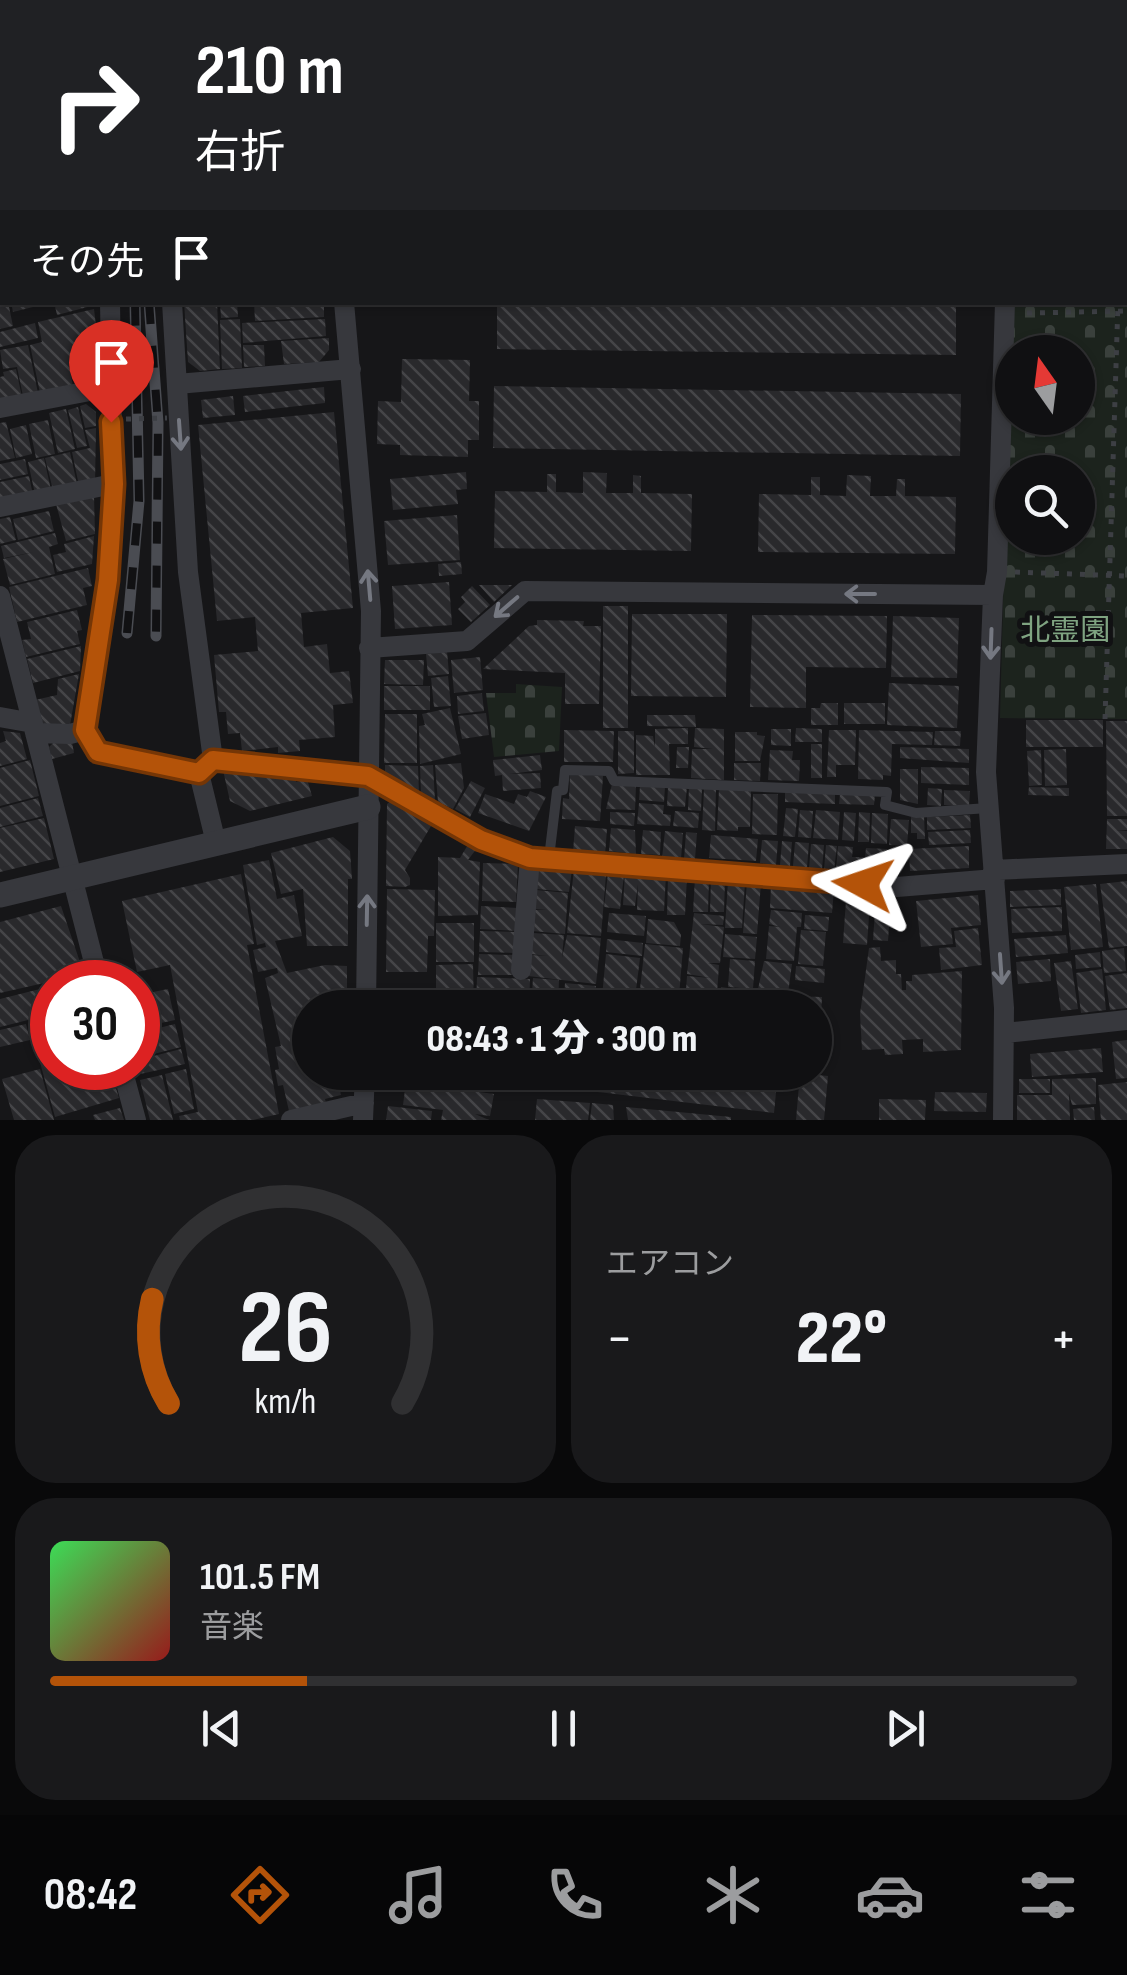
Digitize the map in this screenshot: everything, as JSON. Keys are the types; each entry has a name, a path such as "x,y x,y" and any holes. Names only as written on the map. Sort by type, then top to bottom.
{"street":[{"path":"110,305 114,484 108,580 85,730 98,752 206,767 368,776 481,840 540,858 897,887 994,874 1127,864"},
{"path":"172,305 188,572 216,843"},
{"path":"344,305 372,611 366,990"},
{"path":"1002,1120 1005,1033 988,808 1005,308"},
{"path":"177,384 350,369"},
{"path":"0,408 111,387"},
{"path":"0,508 114,484"},
{"path":"370,648 467,641 524,591 993,595"},
{"path":"0,596 93,960"},
{"path":"0,717 70,734 85,730"},
{"path":"0,895 368,807"},
{"path":"520,970 540,858"},
{"path":"1005,1033 1127,1020"},
{"path":"128,1090 136,1120"},
{"path":"291,1120 364,1112"}],"lane":[{"path":"540,858 556,790 564,790 565,770 610,770 614,780 886,792 885,805 916,813 988,808"}],"path":[{"path":"1105,719 1118,305"},
{"path":"1005,308 1127,312"},
{"path":"126,419 167,418"},
{"path":"997,572 1127,576"}],"green space":[{"name":"北霊園","path":"1011,305 1127,305 1127,719 1000,718 1004,555 1095,555 1095,455 1007,455 1008,435 1095,435 1095,335 1010,335"},
{"path":"516,684 562,687 559,751 494,757 486,693 516,693"}],"building":[{"path":"0,305 9,305 13,326 0,329"},
{"path":"12,305 41,305 13,312"},
{"path":"55,305 95,305 57,315"},
{"path":"184,305 217,305 220,369 200,371 188,362"},
{"path":"220,305 237,305 238,317 221,318"},
{"path":"254,305 324,305 324,317 255,321"},
{"path":"497,305 956,305 956,355 497,349"},
{"path":"94,309 100,359 69,366 73,386 40,393 30,345 42,342 38,322"},
{"path":"240,319 242,368 222,369 220,320"},
{"path":"325,319 326,336 243,343 242,323"},
{"path":"35,323 38,338 0,347 0,332"},
{"path":"329,338 329,350 319,362 284,364 281,341"},
{"path":"28,345 38,393 23,396 17,367 3,369 0,350"},
{"path":"243,345 264,345 265,366 244,367"},
{"path":"402,359 470,360 469,401 479,401 479,440 468,440 468,457 400,455 400,445 377,444 378,401 401,402"},
{"path":"16,369 22,397 0,401 0,377 3,372"},
{"path":"494,386 961,394 960,456 493,448"},
{"path":"324,387 325,403 245,412 243,396"},
{"path":"233,396 235,415 203,418 201,400"},
{"path":"86,404 96,412 96,426 85,428 80,406"},
{"path":"78,407 87,446 77,448 68,410"},
{"path":"66,409 75,449 58,453 49,413"},
{"path":"334,412 353,608 301,613 304,647 327,644 330,673 349,671 353,703 333,705 335,737 299,740 300,751 278,753 278,747 242,751 240,733 228,734 226,712 219,712 214,655 258,651 255,617 217,621 198,425"},
{"path":"48,420 55,454 36,458 29,424"},
{"path":"6,422 15,458 0,461 0,423"},
{"path":"26,425 32,454 16,458 10,429"},
{"path":"96,428 95,484 79,486 72,452 90,448 85,430"},
{"path":"70,452 77,484 53,490 45,458"},
{"path":"44,458 51,490 35,494 28,462"},
{"path":"25,459 28,474 0,480 0,464"},
{"path":"466,472 467,489 456,490 458,504 393,510 390,479"},
{"path":"583,472 607,473 606,493 633,493 633,475 641,476 641,493 692,494 691,551 494,548 495,491 547,492 547,474 556,474 556,492 583,493"},
{"path":"847,475 871,476 870,496 896,496 897,479 905,479 905,496 956,497 955,554 758,552 759,494 811,495 811,477 820,477 820,495 846,496"},
{"path":"29,476 33,495 0,502 0,482"},
{"path":"94,496 95,534 66,541 56,504"},
{"path":"49,511 54,531 18,540 13,519"},
{"path":"457,515 460,560 388,565 384,521"},
{"path":"10,517 16,540 0,544 0,519"},
{"path":"55,533 58,544 49,547 55,574 10,585 3,559 34,552 4,558 1,546"},
{"path":"94,536 92,564 57,572 53,555 66,552 64,544"},
{"path":"461,562 462,574 439,576 438,564"},
{"path":"88,568 92,586 83,588 87,605 17,622 9,587"},
{"path":"449,582 452,625 395,629 392,586"},
{"path":"479,585 512,585 494,602"},
{"path":"472,586 490,605 471,622 458,609 465,602 461,597"},
{"path":"603,606 628,606 628,728 603,728"},
{"path":"77,610 82,630 77,631 80,644 26,657 22,640 31,639 27,622"},
{"path":"632,614 727,614 726,697 631,696"},
{"path":"752,615 887,616 886,668 806,667 806,708 750,707"},
{"path":"893,616 959,618 957,678 891,677"},
{"path":"537,620 584,621 583,626 601,626 599,704 565,704 565,673 483,669 529,626 537,625"},
{"path":"81,646 80,671 33,683 27,659"},
{"path":"447,651 449,674 428,676 426,654"},
{"path":"480,657 483,690 454,693 451,660"},
{"path":"385,660 424,660 423,685 384,684"},
{"path":"79,674 70,725 46,731 35,700 57,695 58,679"},
{"path":"448,676 451,706 434,707 431,678"},
{"path":"889,683 959,686 957,728 887,725"},
{"path":"384,686 430,686 430,710 384,710"},
{"path":"482,693 484,711 458,714 457,696"},
{"path":"821,703 838,703 838,725 811,725 811,708 820,708"},
{"path":"844,703 885,703 885,724 844,724"},
{"path":"450,708 461,754 420,764 419,726 425,725 422,714"},
{"path":"486,713 489,735 462,739 458,716"},
{"path":"385,714 417,714 417,763 384,763"},
{"path":"647,715 695,715 696,727 647,726"},
{"path":"1026,720 1103,720 1103,747 1026,747"},
{"path":"1106,721 1127,721 1127,816 1107,816"},
{"path":"688,728 688,744 669,744 670,775 636,775 636,735 653,736 655,747 655,729"},
{"path":"695,728 724,729 724,780 691,778 692,749 713,749 694,747"},
{"path":"796,728 822,729 822,742 795,742"},
{"path":"771,729 791,729 791,746 771,745"},
{"path":"564,730 614,731 613,762 564,762"},
{"path":"829,730 856,730 855,765 836,765 836,777 827,777"},
{"path":"859,730 933,732 932,745 892,744 891,776 883,775 883,780 858,779"},
{"path":"3,731 20,733 27,759 0,766 0,743 6,741"},
{"path":"618,731 634,731 634,773 618,774"},
{"path":"935,731 961,731 960,746 934,745"},
{"path":"735,732 765,736 760,761 735,761"},
{"path":"54,742 72,742 74,753 52,759 49,747"},
{"path":"811,744 822,744 822,778 811,778"},
{"path":"677,747 689,747 688,768 676,768"},
{"path":"900,747 969,749 969,763 900,758"},
{"path":"1066,749 1067,785 1045,786 1044,750"},
{"path":"770,750 793,751 792,760 800,760 799,781 768,780"},
{"path":"1041,750 1042,785 1029,786 1027,751"},
{"path":"540,755 542,770 509,774 540,773 541,788 503,791 502,775 495,776 493,760"},
{"path":"30,760 39,796 0,806 0,768"},
{"path":"461,763 464,788 453,809 438,802 435,765"},
{"path":"734,763 761,763 760,781 734,780"},
{"path":"385,765 418,766 419,793 385,775"},
{"path":"433,765 435,801 421,794 420,766"},
{"path":"921,767 969,768 969,785 921,783"},
{"path":"900,769 918,769 918,804 900,800"},
{"path":"223,770 259,773 260,777 275,774 285,780 295,778 296,782 307,779 312,796 250,811 230,801"},
{"path":"570,774 603,776 600,821 562,819 563,798 569,799"},
{"path":"471,781 485,788 470,817 455,809"},
{"path":"612,784 636,786 635,810 606,809"},
{"path":"640,786 665,787 664,802 639,800"},
{"path":"668,787 687,787 685,807 667,806"},
{"path":"689,787 702,788 701,811 688,810"},
{"path":"1029,787 1069,788 1069,796 1028,795"},
{"path":"928,788 942,789 941,806 927,805"},
{"path":"704,789 716,789 715,831 702,830"},
{"path":"719,789 751,791 750,827 717,830"},
{"path":"944,790 970,791 969,806 944,805"},
{"path":"530,791 546,797 529,831 478,813 485,794 514,804 518,794 527,797"},
{"path":"785,791 835,793 835,804 785,802"},
{"path":"753,794 778,794 777,835 752,834"},
{"path":"840,794 875,795 874,805 839,804"},
{"path":"38,798 43,816 0,827 0,808"},
{"path":"392,800 434,821 405,870 410,885 405,887 386,886 387,804"},
{"path":"639,803 664,805 663,814 671,815 670,826 637,824"},
{"path":"786,808 798,809 795,837 783,836"},
{"path":"800,810 813,811 811,838 798,837"},
{"path":"816,810 840,812 838,840 813,838"},
{"path":"675,811 699,813 698,828 673,826"},
{"path":"610,812 635,813 634,826 610,824"},
{"path":"844,812 856,813 854,841 842,840"},
{"path":"859,812 870,813 869,842 858,842"},
{"path":"872,813 888,814 887,844 871,843"},
{"path":"970,815 971,828 927,830 927,817"},
{"path":"924,816 925,839 917,839 917,833 911,833 911,817"},
{"path":"44,818 54,859 0,872 0,828"},
{"path":"891,819 909,820 907,846 889,845"},
{"path":"1107,819 1127,819 1127,830 1116,831 1127,831 1127,849 1106,849"},
{"path":"575,826 607,829 605,855 573,852"},
{"path":"611,828 635,830 636,854 609,851"},
{"path":"643,830 661,832 660,855 641,854"},
{"path":"970,830 971,843 929,845 928,832"},
{"path":"665,831 683,833 681,859 662,858"},
{"path":"686,832 697,833 695,859 684,859"},
{"path":"711,835 758,839 756,861 709,858"},
{"path":"333,837 350,851 348,946 307,946 303,889 320,885 281,894 271,853"},
{"path":"762,840 778,841 776,865 760,863"},
{"path":"782,841 792,842 790,866 780,865"},
{"path":"795,842 809,843 807,868 793,866"},
{"path":"469,843 477,848 468,860 480,862 478,915 438,916 438,857 460,858"},
{"path":"811,844 824,845 822,870 809,868"},
{"path":"826,845 837,846 834,870 824,870"},
{"path":"838,846 853,847 852,857 865,857 866,848 888,849 886,876 836,870"},
{"path":"969,846 969,868 910,871 909,849"},
{"path":"269,860 277,899 294,895 302,936 275,941 287,973 325,965 347,966 347,990 292,990 292,1090 346,1090 325,1099 326,1103 289,1111 283,1085 278,1086 275,1047 281,1046 265,978 278,973 277,968 258,972 253,950 266,947 265,943 257,945 243,865"},
{"path":"483,863 518,864 516,902 482,901"},
{"path":"556,867 572,869 569,892 536,889 538,870 555,872"},
{"path":"574,869 606,875 601,936 567,933"},
{"path":"625,872 666,875 664,911 637,910 638,884 635,906 623,905"},
{"path":"608,873 624,875 620,909 604,907"},
{"path":"241,874 254,944 247,945 279,1114 253,1120 180,1120 179,1116 198,1112 170,965 160,967 160,960 134,960 122,901"},
{"path":"668,877 687,877 685,915 667,915"},
{"path":"695,878 709,879 708,912 693,912"},
{"path":"711,879 725,880 724,912 710,912"},
{"path":"728,881 745,883 742,928 725,928"},
{"path":"1127,881 1127,946 1109,948 1100,884"},
{"path":"747,882 761,883 757,934 743,933"},
{"path":"1096,884 1103,947 1071,950 1064,887"},
{"path":"771,885 834,889 832,913 770,908"},
{"path":"387,889 435,890 434,936 428,936 427,972 386,972"},
{"path":"1061,889 1061,905 1010,907 1010,891"},
{"path":"536,890 568,893 565,934 532,931 534,910 547,910 534,909"},
{"path":"978,895 981,925 951,928 953,944 921,947 916,901"},
{"path":"876,896 891,897 888,941 873,940"},
{"path":"846,900 870,902 867,945 843,943"},
{"path":"61,906 79,960 30,960 30,986 0,993 0,922"},
{"path":"481,906 518,908 517,931 480,929"},
{"path":"1062,907 1062,931 1012,933 1011,909"},
{"path":"771,910 802,913 794,961 766,959 769,926 780,927 769,924"},
{"path":"609,913 646,916 644,936 607,932"},
{"path":"694,913 724,916 723,925 700,924 724,927 720,963 708,963 719,965 717,990 686,990 687,976 711,978 687,974"},
{"path":"805,915 829,917 828,931 804,929"},
{"path":"648,919 674,922 681,935 680,946 646,943"},
{"path":"436,923 474,923 474,962 436,962"},
{"path":"978,928 982,965 941,970 939,948 956,947 954,931"},
{"path":"801,930 826,932 823,966 798,964"},
{"path":"480,931 516,932 515,953 479,952"},
{"path":"533,933 564,935 562,958 567,935 601,938 596,984 528,976 530,955 548,956 531,954"},
{"path":"725,934 757,937 755,959 723,957"},
{"path":"1066,935 1068,953 1016,957 1014,939"},
{"path":"607,939 643,943 642,956 606,952"},
{"path":"645,944 683,948 680,990 640,990"},
{"path":"880,947 881,961 896,960 902,990 906,990 906,981 912,981 912,975 962,971 961,1050 923,1052 923,1039 902,1040 903,1054 885,1055 884,1049 862,1050 860,1014 869,948"},
{"path":"1124,948 1126,971 1104,973 1102,951"},
{"path":"1100,952 1101,967 1076,969 1075,955"},
{"path":"479,954 514,955 514,975 478,975"},
{"path":"606,954 640,958 636,990 603,990"},
{"path":"730,959 755,961 753,989 728,987"},
{"path":"1050,959 1051,981 1018,984 1016,962"},
{"path":"764,961 792,964 788,990 758,989"},
{"path":"1071,961 1078,1009 1061,1011 1054,963"},
{"path":"473,964 474,990 436,990 436,965"},
{"path":"796,966 825,969 824,983 795,980"},
{"path":"1102,969 1106,1010 1081,1013 1076,973"},
{"path":"1127,973 1127,1008 1110,1010 1105,976"},
{"path":"477,977 530,979 530,990 477,990"},
{"path":"533,978 559,980 559,990 532,990"},
{"path":"565,983 596,986 596,990 564,990"},
{"path":"168,989 175,1020 160,1023 160,991"},
{"path":"30,992 30,1020 0,1027 0,999"},
{"path":"26,1024 30,1040 0,1047 0,1030"},
{"path":"175,1024 181,1047 160,1052 160,1028"},
{"path":"1127,1040 1127,1078 1116,1079 1112,1042"},
{"path":"1101,1048 1103,1072 1032,1077 1030,1054"},
{"path":"181,1049 185,1064 160,1070 160,1054"},
{"path":"186,1069 194,1109 174,1114 165,1074"},
{"path":"30,1072 30,1090 46,1090 54,1120 14,1120 2,1079"},
{"path":"160,1075 173,1120 150,1120 142,1090 160,1090"},
{"path":"1096,1078 1096,1104 1072,1105 1069,1093 1070,1120 1017,1120 1017,1095 1052,1095 1052,1079"},
{"path":"1019,1079 1050,1079 1050,1093 1019,1093"},
{"path":"1127,1082 1127,1120 1101,1120 1098,1085"},
{"path":"48,1090 117,1090 119,1098 55,1117"},
{"path":"405,1090 494,1094 490,1116 475,1114 489,1120 441,1120 443,1110 403,1105"},
{"path":"581,1090 776,1090 774,1113"},
{"path":"799,1090 827,1090 824,1120 796,1120"},
{"path":"935,1092 987,1093 986,1112 934,1111"},
{"path":"537,1099 590,1103 588,1120 535,1120"},
{"path":"879,1099 926,1100 925,1120 879,1120"},
{"path":"592,1103 613,1105 614,1120 590,1120"},
{"path":"388,1106 432,1111 431,1120 386,1120"},
{"path":"626,1107 731,1117 731,1120 628,1120"},
{"path":"1094,1107 1095,1120 1074,1120 1073,1109"},
{"path":"120,1108 124,1120 95,1120 93,1115"}],"railway":[{"path":"127,633 139,501 135,305"},
{"path":"149,305 158,423 156,636"}],"route":[{"path":"111,422 114,484 108,580 85,730 98,752 199,773 213,760 368,776 481,840 530,858 863,884"}]}
